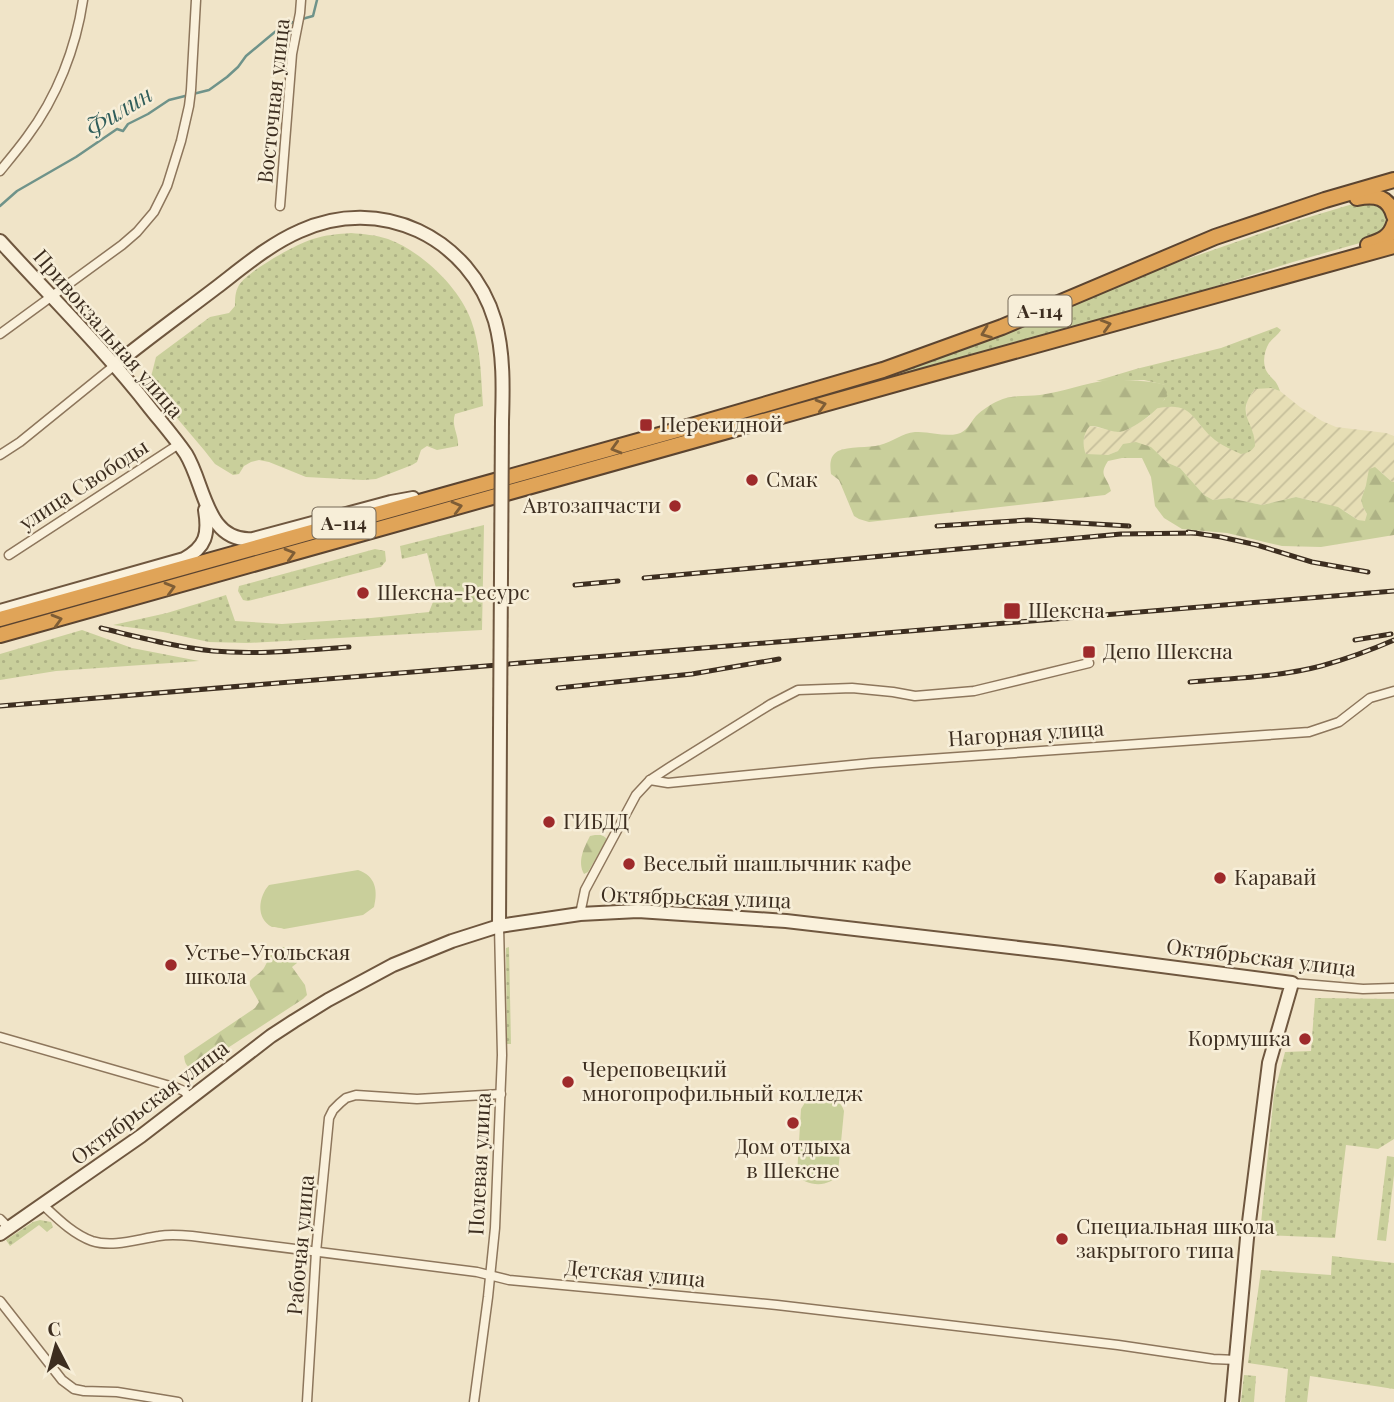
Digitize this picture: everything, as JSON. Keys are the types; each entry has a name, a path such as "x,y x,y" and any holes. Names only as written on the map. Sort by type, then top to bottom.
{"highway":[{"name":"А-114","path":"0,620 884,370 1002,327 1095,286 1243,227 1394,180"},
{"name":"А-114","path":"1095,286 1360,197 1373,195 1384,200 1394,216"},
{"name":"А-114","path":"1190,302 1273,272 1381,241 1389,235 1394,224"},
{"name":"А-114","path":"0,635 1394,246"}],"street":[{"path":"0,171 28,135 60,80 78,30 83,0"},
{"path":"0,334 122,245 154,212 167,186 189,106 196,0"},
{"name":"Восточная улица","path":"281,206 292,54 301,0"},
{"path":"0,455 247,264 289,236 331,220 379,218 396,221 426,233 452,253 478,283 495,318 502,367 499,926"},
{"name":"Привокзальная улица","path":"0,241 115,365 179,444 193,467 211,513 220,528 233,538 253,539 391,502 467,489"},
{"name":"улица Свободы","path":"9,555 179,444"},
{"path":"0,611 184,559 203,543 206,535 203,492"},
{"path":"580,914 585,890 636,795 650,780 798,690 852,688 915,696 974,691 1089,663"},
{"name":"Нагорная улица","path":"650,780 668,783 873,762 1309,733 1339,722 1370,698 1394,691"},
{"name":"Октябрьская улица","path":"3,1227 43,1205 141,1136 271,1036 359,983 418,954 499,926 580,914 638,911 786,920 1292,983 1363,989 1394,988"},
{"name":"Полевая улица","path":"474,1402 495,1228 501,1094 499,926"},
{"path":"1232,1402 1247,1238 1269,1063 1292,983"},
{"path":"0,1037 177,1087 191,1098"},
{"name":"Рабочая улица","path":"307,1402 316,1252 329,1118 333,1110 346,1098 356,1095 417,1099 501,1094"},
{"name":"Детская улица","path":"43,1205 78,1234 99,1243 183,1235 521,1281 777,1305 1237,1360"},
{"path":"0,1301 68,1386 84,1391 117,1392 178,1402"}],"shaded area":[{"path":"1255,389 1280,391 1300,407 1336,427 1394,436 1394,482 1381,472 1366,485 1361,500 1367,514 1366,522 1345,511 1296,497 1262,505 1229,498 1213,500 1204,495 1180,468 1168,463 1156,452 1118,451 1108,455 1092,455 1086,454 1083,448 1085,431 1090,426 1119,432 1150,416 1154,409 1168,406 1185,408 1207,431 1253,434 1247,420 1247,401"}],"green space":[{"path":"1366,200 1387,208 1390,223 1374,239 1159,304 772,411 1130,279 1296,221"},
{"path":"351,233 388,239 401,245 426,261 458,295 471,320 477,341 483,406 455,414 458,446 437,450 427,446 421,450 417,462 376,479 306,477 259,460 244,466 239,474 233,475 215,464 160,395 151,377 156,357 210,317 229,313 235,306 236,293 244,279 284,252 313,239"},
{"path":"1277,327 1281,330 1269,343 1264,361 1265,369 1280,391 1271,388 1255,389 1249,398 1246,412 1255,446 1245,453 1241,454 1215,440 1184,409 1154,409 1165,399 1165,385 1144,380 1096,381 1221,348"},
{"path":"1108,380 1159,383 1166,385 1167,392 1159,407 1124,431 1090,426 1084,440 1086,454 1108,455 1118,451 1123,444 1136,442 1151,447 1168,463 1180,468 1204,495 1213,500 1229,498 1262,505 1296,497 1338,507 1358,520 1365,521 1367,514 1361,500 1369,469 1375,467 1394,482 1394,535 1321,547 1282,546 1227,533 1182,529 1164,518 1155,506 1151,477 1142,458 1108,461 1104,473 1111,491 1105,495 869,522 854,516 839,480 831,474 832,458 842,449 880,445 915,432 957,434 966,429 984,409 1003,399 1049,394"},
{"path":"484,525 482,630 248,643 209,642 113,625 167,613 226,595 235,621 282,624 429,612 437,592 427,553 402,559 400,546"},
{"path":"375,549 385,551 386,561 381,567 248,601 243,600 238,591 239,586"},
{"path":"82,630 132,648 199,661 56,671 0,680 0,654"},
{"path":"602,835 606,841 588,872 584,874 582,855 590,836"},
{"path":"358,870 372,880 376,895 374,907 363,915 284,929 272,927 263,918 261,901 269,885"},
{"path":"284,947 297,963 292,967 305,985 307,995 194,1070 189,1067 184,1056 255,1008 259,1002 250,981 263,970 272,952"},
{"path":"509,947 511,1044 507,1044 506,948"},
{"path":"1315,998 1394,999 1394,1139 1378,1149 1346,1145 1335,1238 1266,1235 1261,1231 1261,1223 1274,1094 1285,1052 1311,1051"},
{"path":"813,1097 836,1101 844,1111 838,1173 830,1181 819,1184 806,1182 797,1175 801,1109 806,1101"},
{"path":"1387,1156 1394,1157 1394,1175 1386,1241 1377,1240"},
{"path":"40,1220 51,1222 53,1227 47,1232 39,1225 10,1246 6,1240"},
{"path":"1332,1256 1394,1263 1394,1389 1310,1376 1307,1402 1285,1402 1288,1369 1248,1363 1261,1270 1331,1275"},
{"path":"1244,1375 1256,1376 1254,1402 1241,1402"}],"waterway":[{"name":"Филин","path":"302,19 313,16 317,0"},
{"name":"Филин","path":"0,206 17,191 76,157 117,129 123,131 128,124 169,100 209,90 281,27 296,21"}],"railway":[{"path":"937,526 1028,520 1129,526"},
{"path":"1188,532 1257,545 1312,562 1368,572"},
{"path":"644,578 1121,534 1196,533"},
{"path":"575,585 618,581"},
{"path":"0,706 1394,591"},
{"path":"101,628 213,651 264,652 349,647"},
{"path":"1355,640 1391,634"},
{"path":"1190,682 1305,670 1394,640"},
{"path":"558,688 692,674 779,659"}],"place":[{"name":"Перекидной","path":"646,425"},
{"name":"Смак","path":"752,480"},
{"name":"Автозапчасти","path":"675,506"},
{"name":"Шексна-Ресурс","path":"363,593"},
{"name":"Шексна","path":"1012,611"},
{"name":"Депо Шексна","path":"1089,652"},
{"name":"ГИБДД","path":"549,822"},
{"name":"Веселый шашлычник кафе","path":"629,864"},
{"name":"Каравай","path":"1220,878"},
{"name":"Устье-Угольская школа","path":"171,965"},
{"name":"Кормушка","path":"1305,1039"},
{"name":"Череповецкий многопрофильный колледж","path":"568,1082"},
{"name":"Дом отдыха в Шекснe","path":"793,1123"},
{"name":"Специальная школа закрытого типа","path":"1062,1239"}]}
